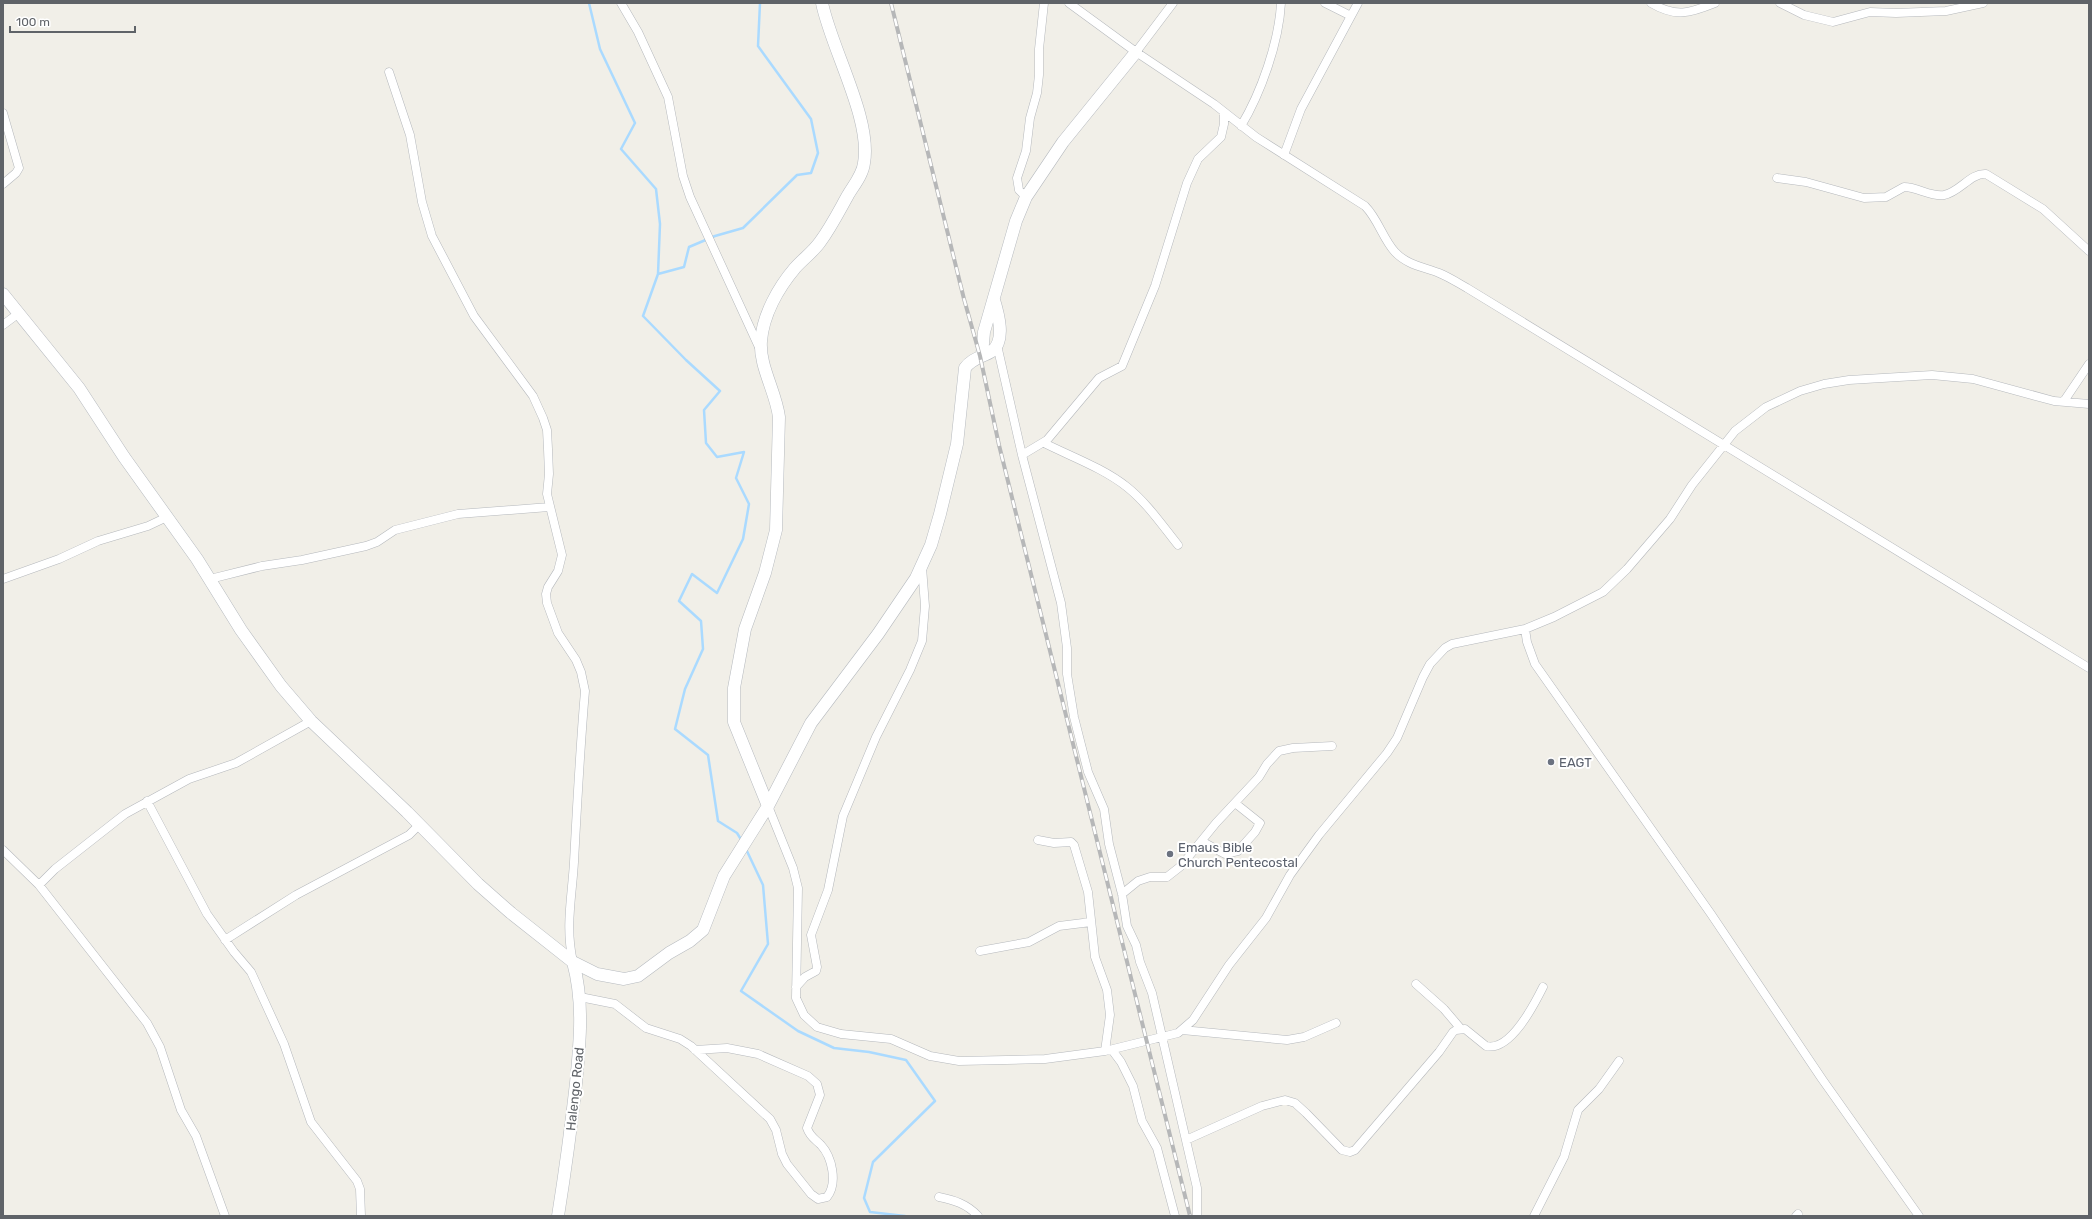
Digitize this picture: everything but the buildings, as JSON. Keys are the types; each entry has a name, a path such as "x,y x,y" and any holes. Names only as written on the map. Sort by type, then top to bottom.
{"street":[{"path":"621,3 638,32 668,97 683,176 690,197 761,352 777,403 779,417 777,519 771,554 745,629 734,688 734,722 766,811 793,868 798,888 796,998 804,1015 817,1027 841,1034 890,1040 939,1059 970,1062 1032,1060 1108,1051 1162,1038 1182,1030 1193,1020 1229,964 1266,918 1290,875 1319,835 1383,758 1397,738 1423,677 1437,656 1445,648 1463,641 1525,629 1582,604 1611,585 1670,518 1699,477 1735,431 1766,407 1815,386 1849,380 1921,375 1957,377 1984,382 2046,400 2089,404"},
{"path":"761,352 762,332 771,306 788,278 820,242 856,181 864,164 865,153 861,125 847,78 827,26 822,3"},
{"path":"1026,197 1018,186 1017,178 1026,150 1030,118 1037,94 1039,49 1044,3"},
{"path":"1069,3 1241,126 1365,206 1376,218 1394,251 1401,258 1409,263 1440,274 1467,288 2089,668"},
{"path":"982,355 984,332 1016,221 1026,197 1062,142 1136,52 1173,3"},
{"path":"1241,126 1255,104 1262,83 1278,27 1281,3"},
{"path":"1325,3 1351,16"},
{"path":"1284,155 1301,109 1358,3"},
{"path":"1651,3 1674,13 1696,11 1715,3"},
{"path":"1780,3 1804,15 1834,22 1870,12 1896,13 1946,11 1982,3"},
{"path":"389,72 410,136 422,202 432,236 470,310 533,396 543,418 548,449 549,474 547,494 549,507 558,533 562,555 560,567 548,587 546,594 547,603 558,633 576,660 581,672 585,691 574,863 568,920 569,944 573,962"},
{"path":"3,113 19,168 16,173 3,184"},
{"path":"1022,455 1044,443 1099,378 1122,366 1155,286 1189,178 1198,159 1221,137 1224,124 1224,113"},
{"path":"1777,178 1798,180 1855,197 1873,199 1886,197 1904,187 1932,195 1948,194 1966,184 1977,175 1986,174 2043,209 2089,250"},
{"path":"3,294 20,313 79,388 124,457 210,579 262,659 281,686 311,721 478,884 573,962 597,974 631,979 690,941 703,930 724,876 766,811 811,723 878,634 922,567 936,530 957,444 964,371 970,362 992,351 997,345"},
{"path":"994,300 999,323 997,345 1022,455 1061,603 1067,648 1067,674 1074,717 1088,772 1104,809 1109,844 1122,894 1126,922 1152,993 1197,1188 1197,1216"},
{"path":"3,325 20,313"},
{"path":"2064,401 2089,364"},
{"path":"1044,443 1098,469 1128,488 1142,501 1178,544"},
{"path":"210,579 262,566 302,560 366,546 377,542 395,530 458,514 549,507"},
{"path":"3,580 58,560 98,541 148,526 167,517"},
{"path":"796,987 805,977 816,971 817,967 811,935 828,890 840,831 852,793 882,724 910,670 922,641 925,606 922,567"},
{"path":"1525,629 1530,654 1534,664 1711,914 1826,1085 1918,1216"},
{"path":"39,885 55,869 125,814 189,779 236,763 311,721"},
{"path":"1122,894 1138,881 1150,877 1167,876 1174,872 1203,842 1216,823 1279,751 1293,748 1332,746"},
{"path":"147,801 207,914 225,940 251,972 284,1044 311,1122 357,1181 360,1189 361,1216"},
{"path":"1203,842 1225,854 1238,852 1248,841 1260,823 1235,803"},
{"path":"225,940 296,895 404,838 419,825"},
{"path":"1038,840 1072,844 1088,892 1095,957 1104,978 1110,1018 1108,1051"},
{"path":"3,850 39,885 147,1023 160,1047 181,1110 196,1136 225,1216"},
{"path":"980,951 1029,942 1059,926 1091,922"},
{"name":"Halengo Road","path":"558,1216 573,1114 580,1036 579,982 573,962"},
{"path":"1416,984 1444,1009 1461,1029"},
{"path":"1186,1140 1267,1104 1285,1100 1295,1103 1306,1112 1342,1150 1350,1152 1361,1144 1439,1052 1453,1032 1465,1029 1486,1046 1499,1046 1509,1038 1526,1016 1543,987"},
{"path":"580,997 615,1004 646,1028 680,1039 695,1050 770,1119 776,1130 786,1164 811,1194 818,1199 827,1196 830,1192 832,1184 829,1158 821,1146 811,1136 807,1128 820,1094 814,1080 779,1062 741,1050 714,1048 695,1050"},
{"path":"1182,1030 1296,1039 1336,1023"},
{"path":"1108,1051 1121,1062 1133,1086 1142,1121 1157,1148 1175,1216"},
{"path":"1534,1216 1564,1157 1578,1110 1599,1089 1619,1061"},
{"path":"939,1197 959,1202 971,1209 978,1216"}],"waterway":[{"path":"589,3 600,49 635,123 621,149 656,189 660,224 658,274 643,316 686,360 720,391 704,410 706,443 717,457 744,452 736,478 749,504 743,539 717,593 692,574 679,601 701,621 703,649 685,689 675,729 708,755 718,821 737,833 742,841"},
{"path":"658,274 684,267 689,247 715,236 743,228 797,175 811,173 818,153 811,119 758,46 760,3"},
{"path":"746,849 763,885 768,944 741,991 798,1031 834,1048 869,1052 906,1060 935,1101 873,1162 864,1198 870,1212 905,1216"}],"railway":[{"path":"891,3 964,299 980,356 999,445 1190,1216"}],"place":[{"name":"EAGT","path":"1551,762"},
{"name":"Emaus Bible Church Pentecostal","path":"1170,854"}]}
